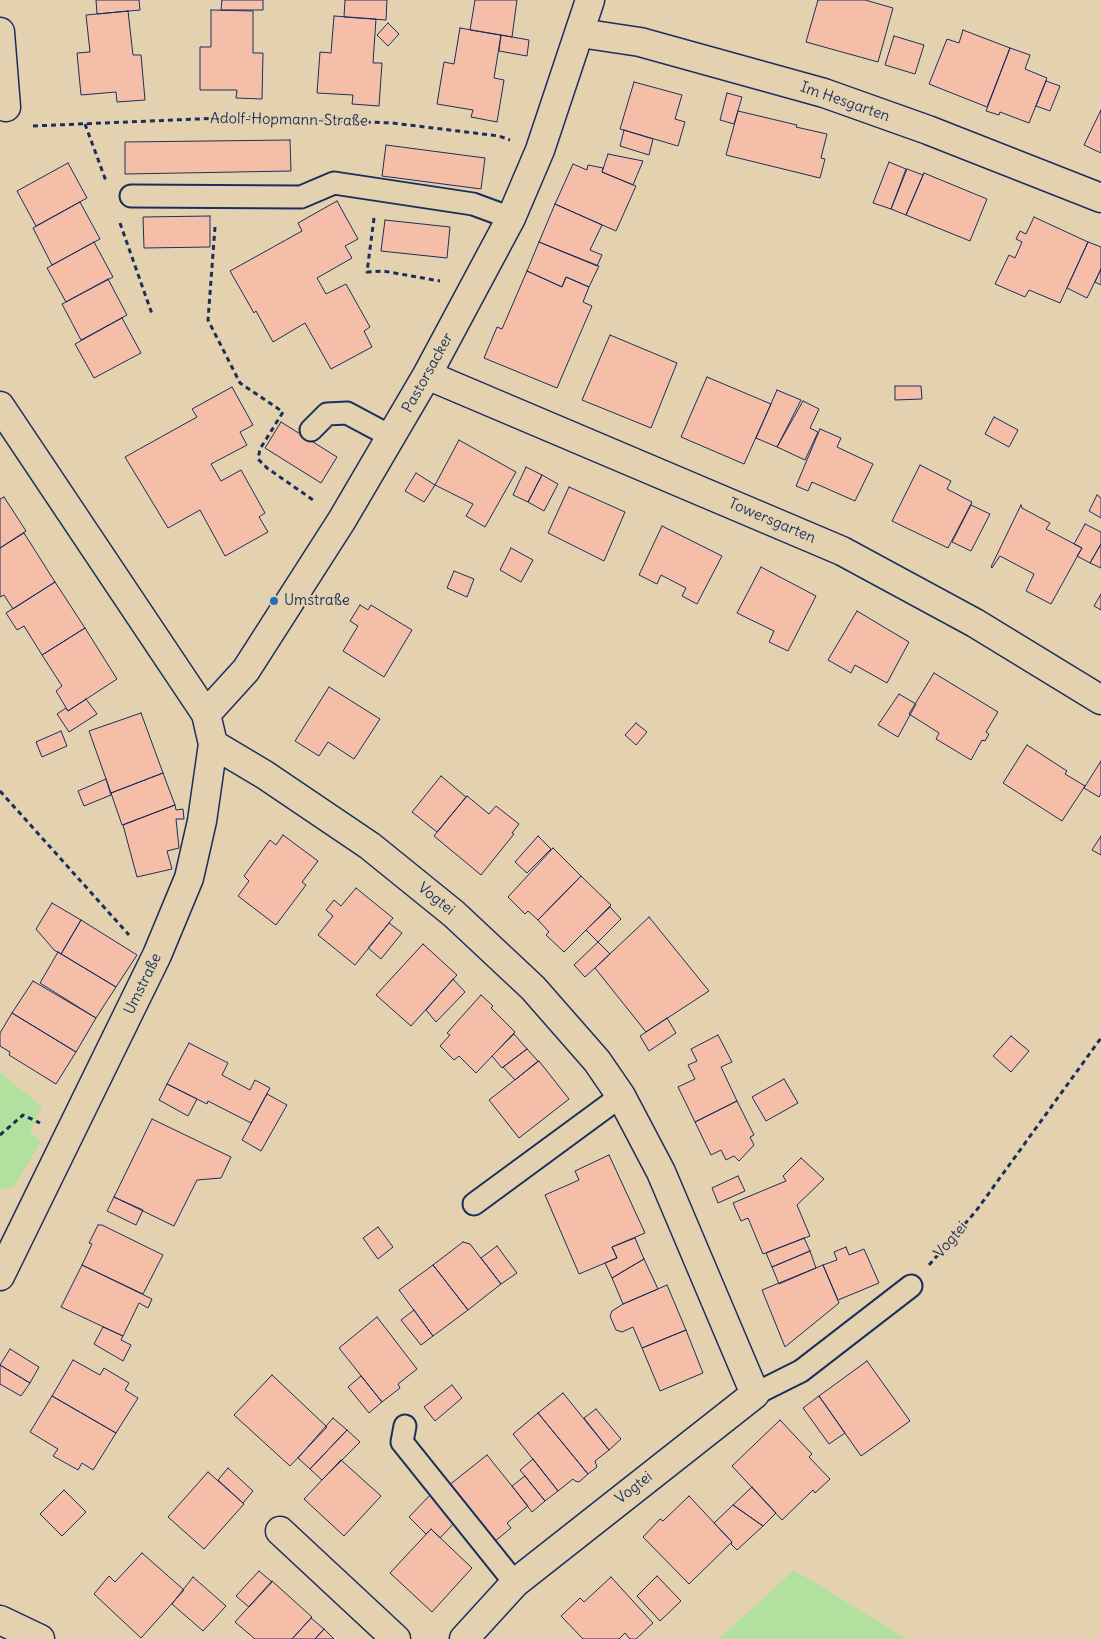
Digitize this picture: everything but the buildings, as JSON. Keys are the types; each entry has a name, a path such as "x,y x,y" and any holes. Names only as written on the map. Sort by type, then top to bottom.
{"street":[{"name":"Pastorsacker","path":"206,714 246,670 342,520 392,438 427,375 511,218 540,150 590,0"},
{"path":"0,32 6,107"},
{"name":"Im Hesgarten","path":"580,33 640,42 824,93 928,130 1101,198"},
{"name":"Towersgarten","path":"427,375 842,551 975,623 1101,700"},
{"name":"Umstraße","path":"0,406 206,714 213,744 202,821 189,878 157,956 67,1136 0,1276"},
{"name":"Vogtei","path":"213,744 265,775 370,846 454,914 533,988 597,1061 621,1096 661,1172 755,1394 515,1583 464,1639"},
{"path":"280,1531 396,1639"},
{"path":"0,1620 40,1639"}],"lane":[{"path":"131,196 301,197 334,183 473,204 511,218"},
{"path":"312,430 327,414 347,413 392,438"},
{"path":"474,1204 621,1096"},
{"name":"Vogtei","path":"755,1394 801,1371 911,1286"},
{"path":"405,1426 402,1442 515,1583"}],"path":[{"name":"Adolf-Hopmann-Straße","path":"25,126 244,117 382,122 499,136 540,150"},
{"path":"378,190 367,272 383,271 439,280 470,294"},
{"path":"214,244 208,320 240,383 283,412 260,449 258,458 267,468 342,520"},
{"path":"0,792 139,946 157,956"},
{"name":"Vogtei","path":"911,1286 976,1211 1101,1038"},
{"path":"0,1135 23,1115 67,1136"}],"green space":[{"path":"0,1072 42,1107 30,1131 41,1142 13,1188 0,1189"},
{"path":"794,1570 907,1639 719,1639"}],"place":[{"name":"Umstraße","path":"274,601"}]}
